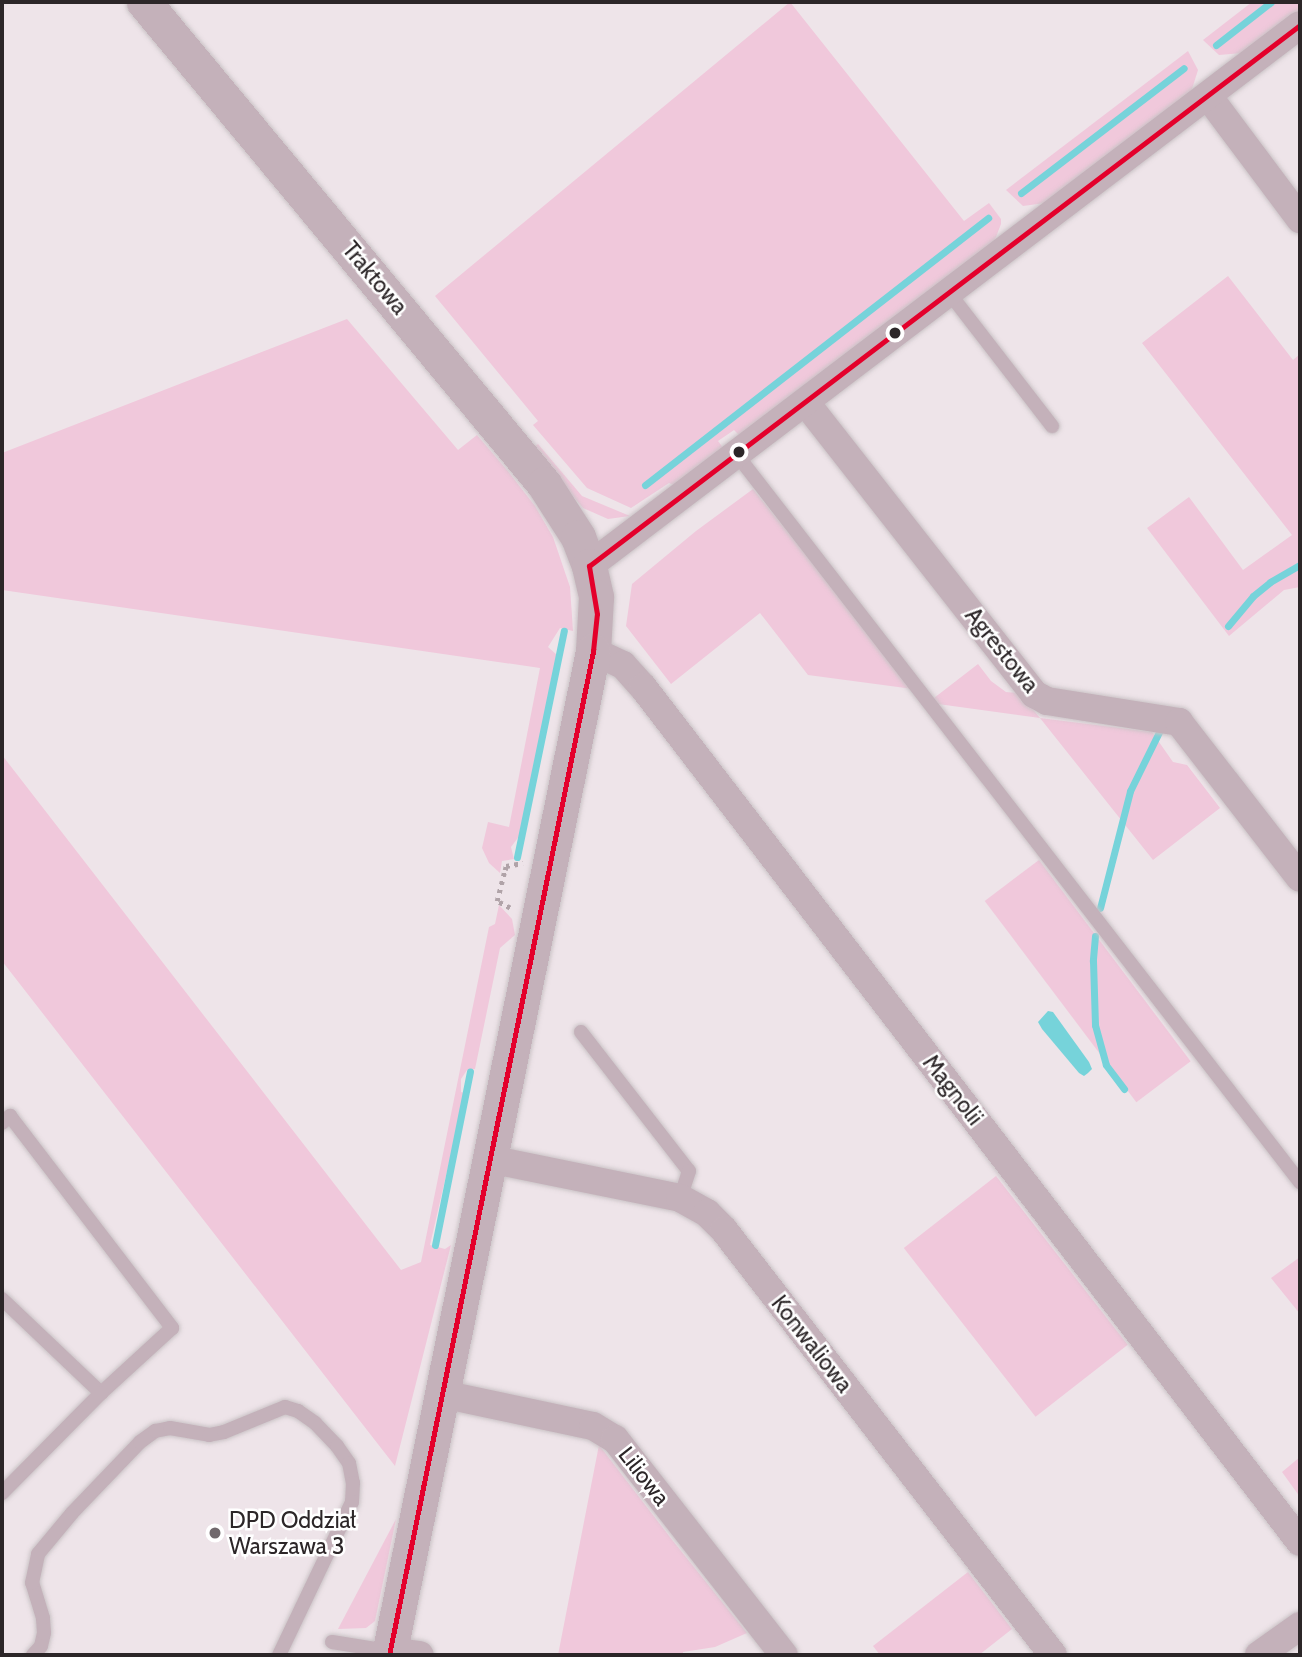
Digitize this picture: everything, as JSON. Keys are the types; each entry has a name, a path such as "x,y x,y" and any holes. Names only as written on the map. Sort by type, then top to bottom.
{"street":[{"name":"Traktowa","path":"144,2 544,484 573,526 589,566 597,614 593,651 442,1394 400,1654"},
{"path":"589,566 950,294 1300,25"},
{"path":"1208,96 1300,219"},
{"name":"Agrestowa","path":"806,402 1034,694 1047,701 1180,722 1300,877"},
{"name":"Magnolii","path":"593,651 623,665 643,687 1300,1542"},
{"name":"Konwaliowa","path":"489,1159 680,1198 707,1213 724,1230 1053,1655"},
{"name":"Liliowa","path":"442,1394 593,1426 615,1439 784,1655"},
{"path":"1259,1655 1300,1626"}],"lane":[{"path":"950,294 1052,426"},
{"path":"737,455 1300,1182"},
{"path":"581,1032 688,1171 680,1198"},
{"path":"2,1123 10,1116 172,1328 101,1393 2,1493"},
{"path":"2,1299 101,1393"},
{"path":"33,1655 41,1646 44,1633 43,1618 32,1583 38,1554 72,1513 140,1442 155,1431 170,1428 209,1435 224,1432 285,1407 298,1411 337,1446 348,1463 353,1483 352,1502 279,1655"},
{"path":"332,1642 400,1654"}],"path":[{"path":"498,899 505,870"}],"shaded area":[{"path":"790,2 964,221 989,203 1001,219 1001,224 994,242 740,436 734,430 718,441 724,449 676,486 669,483 631,508 587,488 533,425 538,421 435,296"},
{"path":"1252,2 1300,2 1300,9 1242,53 1219,55 1203,40"},
{"path":"1188,51 1198,70 1191,92 1045,203 1023,206 1006,190"},
{"path":"1228,276 1293,360 1300,354 1300,587 1284,590 1229,636 1147,528 1189,497 1243,570 1292,535 1142,343"},
{"path":"347,319 458,450 477,435 507,470 535,506 553,537 570,587 573,631 560,628 548,647 557,655 520,835 511,847 514,859 502,861 500,873 489,863 482,848 488,822 509,827 540,668 2,590 2,453"},
{"path":"538,444 582,496 630,516 608,519 583,508 532,448"},
{"path":"753,489 913,689 808,675 760,613 671,684 626,626 632,584 696,531"},
{"path":"978,664 991,681 1006,692 1019,693 1040,718 938,704 934,698"},
{"path":"1040,718 1152,732 1173,762 1187,765 1220,808 1153,860"},
{"path":"2,755 401,1270 421,1262 489,927 495,924 499,905 512,919 515,935 500,948 475,1069 467,1070 461,1079 461,1092 465,1093 430,1245 445,1249 451,1245 395,1466 2,961"},
{"path":"1039,860 1191,1061 1136,1102 985,901"},
{"path":"996,1176 1128,1345 1036,1417 904,1248"},
{"path":"1300,1257 1300,1314 1271,1278"},
{"path":"599,1445 747,1633 715,1647 683,1652 683,1655 558,1655"},
{"path":"1300,1457 1300,1497 1282,1472"},
{"path":"396,1519 375,1621 366,1628 338,1629"},
{"path":"968,1572 1012,1629 979,1655 880,1655 873,1646"}],"water":[{"path":"1048,1011 1053,1012 1089,1062 1092,1069 1084,1076 1038,1022"}],"waterway":[{"path":"1216,45 1271,2"},
{"path":"1021,193 1184,68"},
{"path":"645,485 988,218"},
{"path":"1228,626 1253,596 1270,582 1300,565"},
{"path":"517,857 564,631"},
{"path":"1100,908 1130,791 1161,728"},
{"path":"1095,936 1095,1025 1106,1065 1124,1089"},
{"path":"435,1245 470,1072"}],"transit line":[{"path":"589,566 1300,25"},
{"path":"389,1655 593,651 597,614 589,566"}],"place":[{"name":"DPD Oddział Warszawa 3","path":"215,1533"}]}
